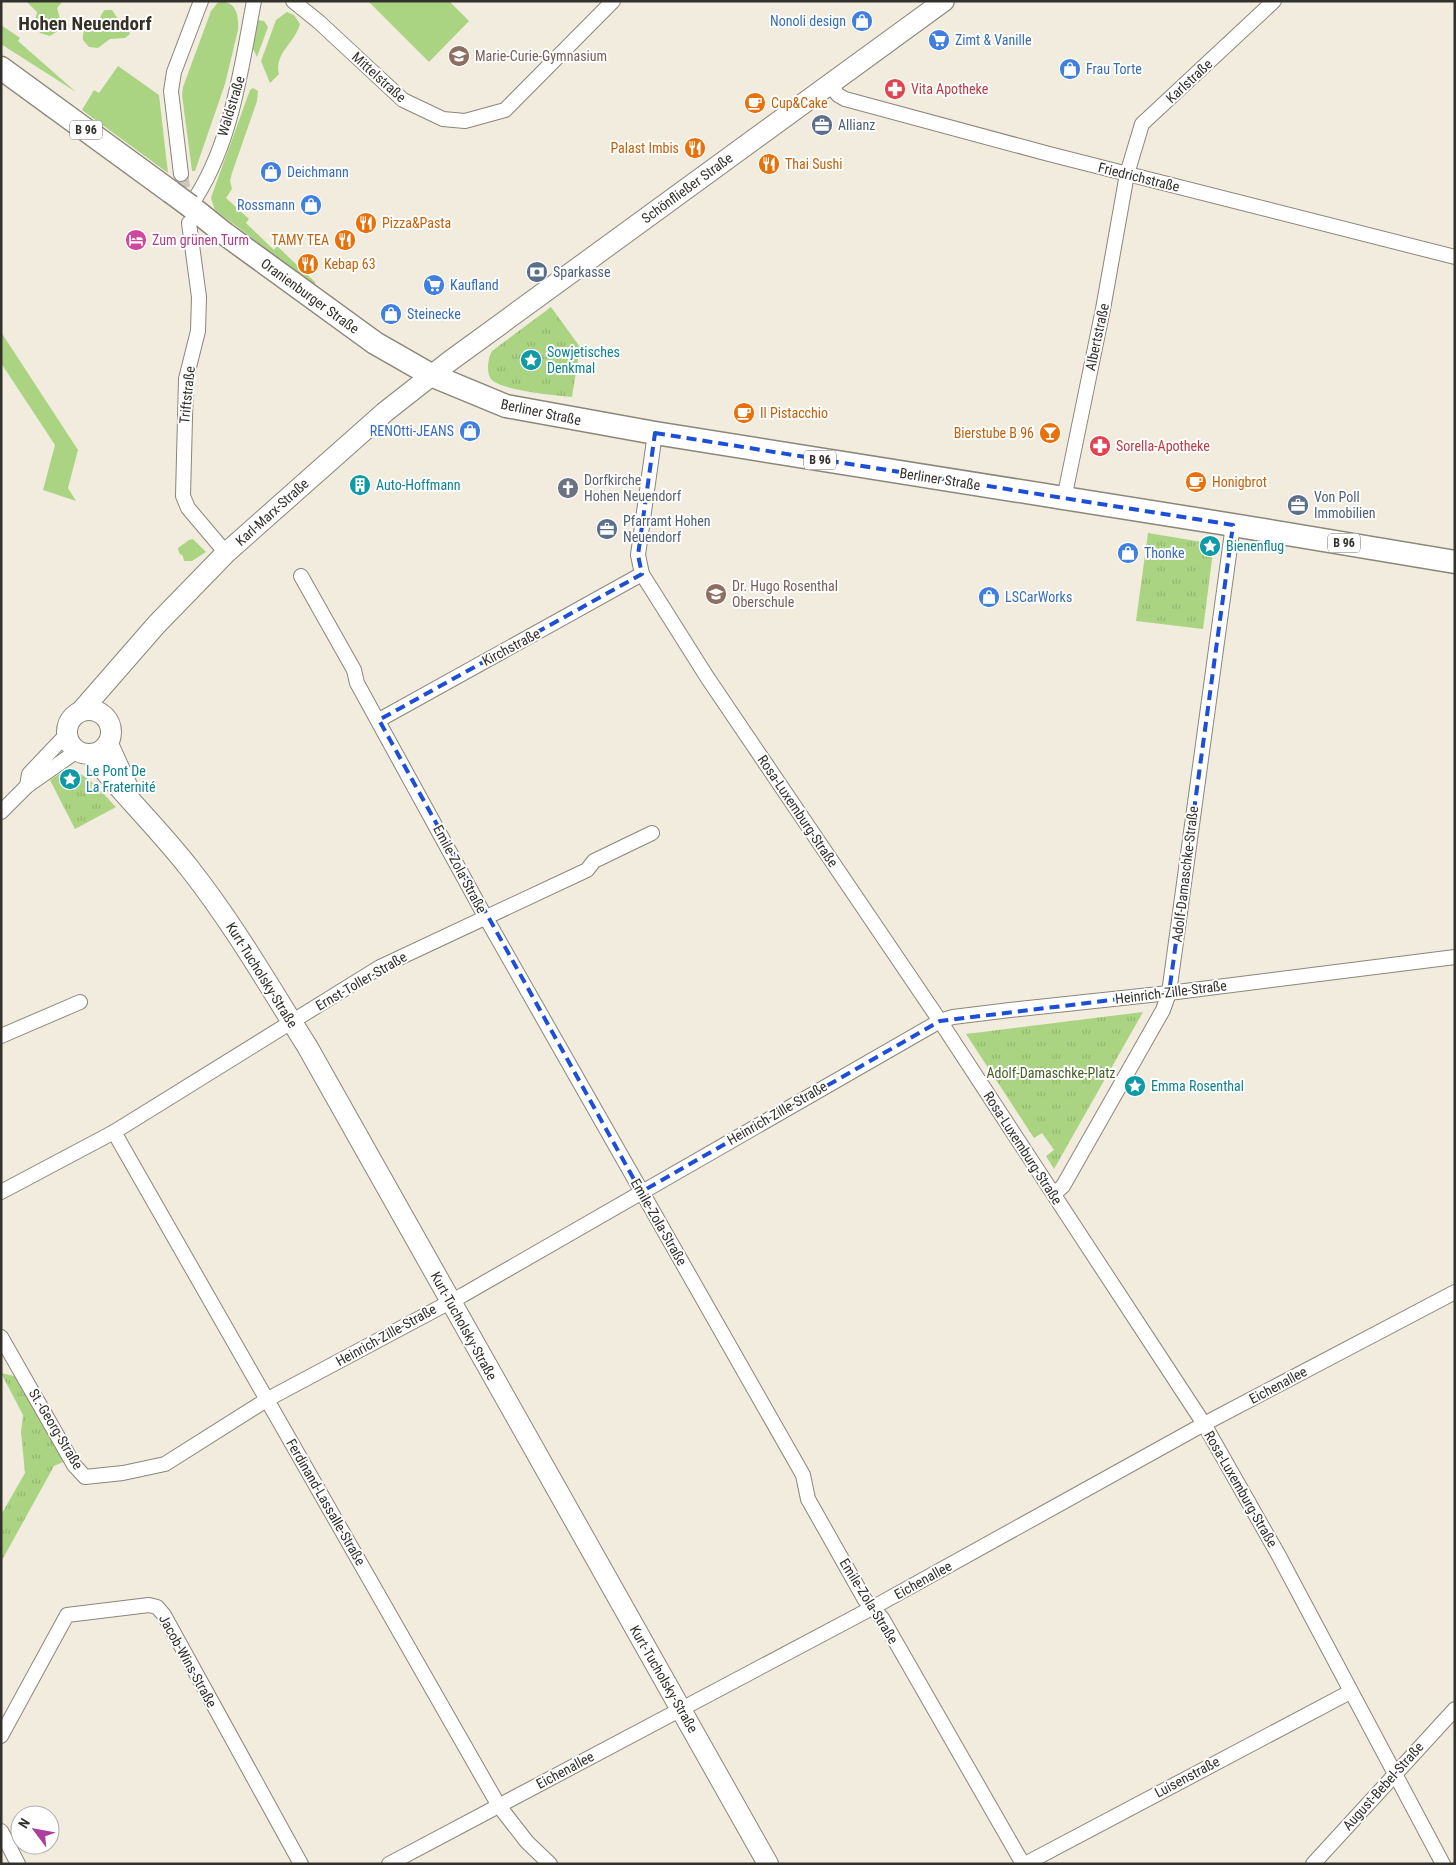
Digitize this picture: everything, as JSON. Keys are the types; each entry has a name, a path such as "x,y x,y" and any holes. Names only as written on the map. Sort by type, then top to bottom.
{"main road":[{"name":"Schönfließer Straße","path":"432,375 944,1"},
{"name":"Oranienburger Straße","path":"1,68 176,183 194,209 346,323 394,355 432,375"},
{"name":"Berliner Straße","path":"432,375 506,406 655,433 1455,562"},
{"name":"Karl-Marx-Straße","path":"108,744 103,749 78,747 66,729 72,717 82,710 168,612 226,554 372,424 432,375"},
{"name":"Karl-Marx-Straße","path":"104,716 125,661"},
{"path":"82,710 98,711 104,716 111,729 108,744"},
{"name":"Kurt-Tucholsky-Straße","path":"108,744 136,805"},
{"name":"Kurt-Tucholsky-Straße","path":"78,747 136,805 188,866 224,913 291,1021 768,1864"}],"street":[{"path":"176,183 171,91 174,72 201,1"},
{"name":"Waldstraße","path":"194,209 215,157 236,96 254,1"},
{"name":"Mittelstraße","path":"293,1 319,22 403,100 443,119 465,121 505,110 613,1"},
{"name":"Karlstraße","path":"1127,174 1142,124 1274,1"},
{"name":"Friedrichstraße","path":"830,84 845,99 1127,174 1455,257"},
{"name":"Albertstraße","path":"1064,499 1103,309 1127,174"},
{"name":"Triftstraße","path":"194,209 199,297 198,331 186,379 183,496 188,508 226,554"},
{"name":"Rosa-Luxemburg-Straße","path":"655,433 638,555 642,574 707,677 940,1021 1204,1424 1279,1556 1443,1864"},
{"name":"Adolf-Damaschke-Straße","path":"1054,1194 1063,1186 1163,1010 1169,993 1233,525"},
{"name":"Kirchstraße","path":"379,720 642,574"},
{"name":"Emile-Zola-Straße","path":"301,576 354,670 358,683 486,918 803,1475 808,1498 865,1600 882,1618 1024,1864"},
{"name":"Karl-Marx-Straße","path":"27,786 30,774 78,747"},
{"name":"Karl-Marx-Straße","path":"1,812 27,786 78,747"},
{"name":"Ernst-Toller-Straße","path":"1,1192 114,1132 380,967 587,870 594,861 652,833"},
{"name":"Heinrich-Zille-Straße","path":"165,1464 268,1399 450,1301 940,1021 953,1017 1169,993 1455,956"},
{"path":"1,1036 80,1002"},
{"name":"Ferdinand-Lassalle-Straße","path":"114,1132 499,1806 527,1842 550,1864"},
{"name":"Eichenallee","path":"389,1864 680,1708 872,1608 1204,1424 1455,1292"},
{"name":"St.-Georg-Straße","path":"1,1337 6,1358 74,1465 85,1477 98,1477 165,1464"},
{"name":"Jacob-Wins-Straße","path":"1,1736 67,1615 149,1605 158,1607 301,1864"},
{"name":"Luisenstraße","path":"1024,1864 1350,1692"},
{"name":"August-Bebel-Straße","path":"1313,1864 1455,1709"},
{"path":"1,1831 18,1864"}],"highlighted area":[{"path":"655,433 1233,525 1169,993 940,1021 641,1192 379,720 642,574 638,555"}],"green space":[{"path":"26,1 63,1 57,8 61,22 58,31 50,36 40,33 34,24 37,12"},
{"path":"219,1 233,6 237,14 238,30 225,84 195,171 192,171 182,95 183,87 211,11"},
{"path":"368,1 449,1 469,21 429,62"},
{"path":"105,10 112,10 118,19 127,23 130,34 125,38 110,39 98,48 89,47 83,40 84,32 98,21"},
{"path":"287,12 294,15 300,24 279,60 279,74 270,83 261,61 276,20"},
{"path":"257,20 264,21 268,27 257,57 252,47"},
{"path":"1,25 20,38 18,41 76,92 1,44"},
{"path":"118,66 159,95 168,173 82,110 94,90 99,93"},
{"path":"253,88 258,91 257,101 232,173 230,181 232,189 226,198 249,219 246,223 274,250 277,246 316,283 313,284 215,210 211,198 250,90"},
{"path":"551,307 580,347 572,397 520,390 493,381 488,371 488,362 492,351"},
{"path":"1,332 78,450 68,488 76,501 43,490 55,445 1,363"},
{"path":"1148,533 1214,544 1203,629 1136,621"},
{"path":"193,539 206,552 192,561 184,561 178,548"},
{"path":"64,771 72,771 86,778 116,807 75,829 50,780"},
{"name":"Adolf-Damaschke-Platz","path":"1143,1012 1054,1169 1046,1156 1054,1150 1042,1133 1034,1138 966,1034"},
{"path":"1,1373 18,1377 65,1461 54,1466 1,1562 1,1515 25,1473 21,1432 23,1415"}],"tunnel":[{"path":"181,174 186,205"}],"place":[{"name":"Nonoli design","path":"862,21"},
{"name":"Zimt & Vanille","path":"939,40"},
{"name":"Marie-Curie-Gymnasium","path":"459,56"},
{"name":"Frau Torte","path":"1070,69"},
{"name":"Vita Apotheke","path":"895,89"},
{"name":"Cup&Cake","path":"755,103"},
{"name":"Allianz","path":"822,125"},
{"name":"Palast Imbis","path":"695,148"},
{"name":"Thai Sushi","path":"769,164"},
{"name":"Deichmann","path":"271,172"},
{"name":"Rossmann","path":"311,205"},
{"name":"Pizza&Pasta","path":"366,223"},
{"name":"Zum grünen Turm","path":"136,240"},
{"name":"TAMY TEA","path":"345,240"},
{"name":"Kebap 63","path":"308,264"},
{"name":"Sparkasse","path":"537,272"},
{"name":"Kaufland","path":"434,285"},
{"name":"Steinecke","path":"391,314"},
{"name":"Sowjetisches Denkmal","path":"531,360"},
{"name":"Il Pistacchio","path":"744,413"},
{"name":"RENOtti-JEANS","path":"470,431"},
{"name":"Bierstube B 96","path":"1050,433"},
{"name":"Sorella-Apotheke","path":"1100,446"},
{"name":"Honigbrot","path":"1196,482"},
{"name":"Auto-Hoffmann","path":"360,485"},
{"name":"Dorfkirche Hohen Neuendorf","path":"568,488"},
{"name":"Von Poll Immobilien","path":"1298,505"},
{"name":"Pfarramt Hohen Neuendorf","path":"607,529"},
{"name":"Bienenflug","path":"1210,546"},
{"name":"Thonke","path":"1128,553"},
{"name":"Dr. Hugo Rosenthal Oberschule","path":"716,594"},
{"name":"LSCarWorks","path":"989,597"},
{"name":"Le Pont De La Fraternité","path":"70,779"},
{"name":"Emma Rosenthal","path":"1135,1086"}],"district":[{"name":"Hohen Neuendorf","path":"85,23"}]}
